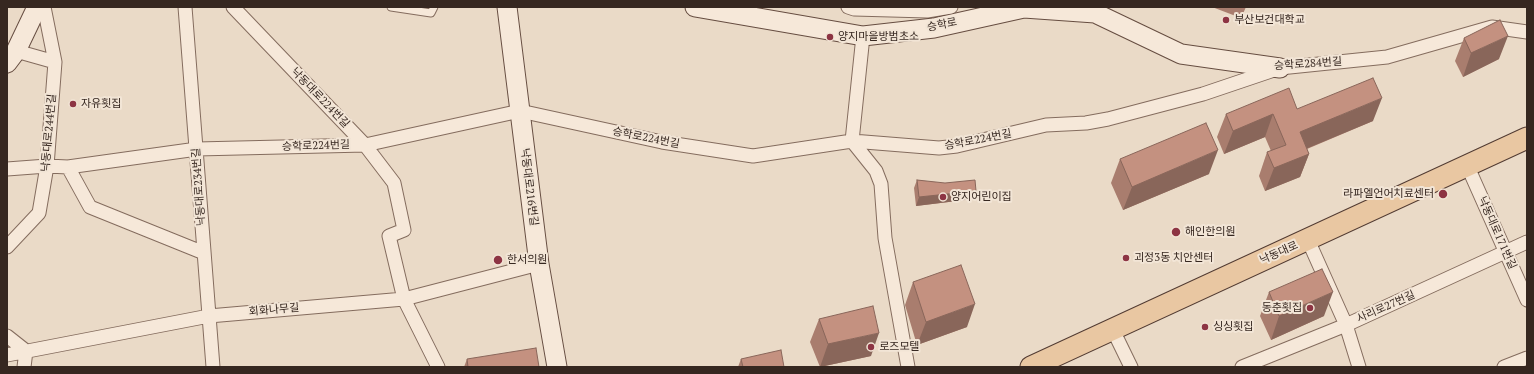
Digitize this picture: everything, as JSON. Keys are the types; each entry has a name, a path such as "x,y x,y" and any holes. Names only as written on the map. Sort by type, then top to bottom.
{"main road":[{"name":"낙동대로","path":"1031,367 1112,328 1308,240 1527,138"}],"street":[{"path":"37,7 10,56 55,62"},
{"name":"낙동대로244번길","path":"7,247 39,213 47,166 55,62 44,7"},
{"name":"낙동대로234번길","path":"185,7 214,367"},
{"name":"낙동대로224번길","path":"233,7 365,144 394,183 404,230 389,236 404,299 438,367"},
{"name":"낙동대로216번길","path":"507,7 539,264 558,367"},
{"name":"승학로","path":"695,7 863,36 934,28 1022,7 1095,13"},
{"path":"848,7 854,9 927,11 950,7"},
{"name":"승학로284번길","path":"1095,13 1181,54 1280,68 1387,57 1492,28 1527,32"},
{"path":"863,36 852,141 876,171 881,184 885,238 908,367"},
{"name":"승학로224번길","path":"7,169 47,166 68,167 197,149 365,144 520,112 662,142 753,156 852,141 939,148 957,146 1046,125 1086,123 1108,120 1203,94 1280,68"},
{"name":"낙동대로171번길","path":"1467,165 1527,300"},
{"path":"68,167 90,207 204,253"},
{"path":"1308,240 1346,325 1359,367"},
{"name":"사리로27번길","path":"1242,367 1346,325 1506,253 1527,242"},
{"name":"회화나무길","path":"7,355 209,316 404,299 539,264"},
{"path":"1112,328 1131,367"},
{"path":"7,336 26,351 24,367"},
{"path":"1504,367 1527,358"}],"lane":[{"path":"391,7 431,14 434,7"}],"building":[{"path":"1500,20 1508,36 1471,53 1464,38"},
{"path":"1373,78 1382,98 1300,132 1309,154 1274,168 1267,152 1286,145 1273,114 1233,131 1226,114 1289,88 1297,109"},
{"path":"1206,123 1218,150 1132,187 1120,159"},
{"path":"917,180 945,183 975,180 976,191 919,197"},
{"path":"961,265 975,304 926,322 913,282"},
{"path":"1322,269 1333,292 1279,316 1269,292"},
{"path":"873,306 879,333 828,344 819,319"},
{"path":"536,348 539,367 468,367 467,359"},
{"path":"781,350 784,367 743,367 741,359"}],"place":[{"name":"부산보건대학교","path":"1226,20"},
{"name":"양지마을방범초소","path":"830,37"},
{"name":"자유횟집","path":"73,104"},
{"name":"라파엘언어치료센터","path":"1443,194"},
{"name":"양지어린이집","path":"943,197"},
{"name":"해인한의원","path":"1176,232"},
{"name":"괴정3동 치안센터","path":"1126,258"},
{"name":"한서의원","path":"498,260"},
{"name":"동춘횟집","path":"1310,308"},
{"name":"싱싱횟집","path":"1205,327"},
{"name":"로즈모텔","path":"871,347"}]}
